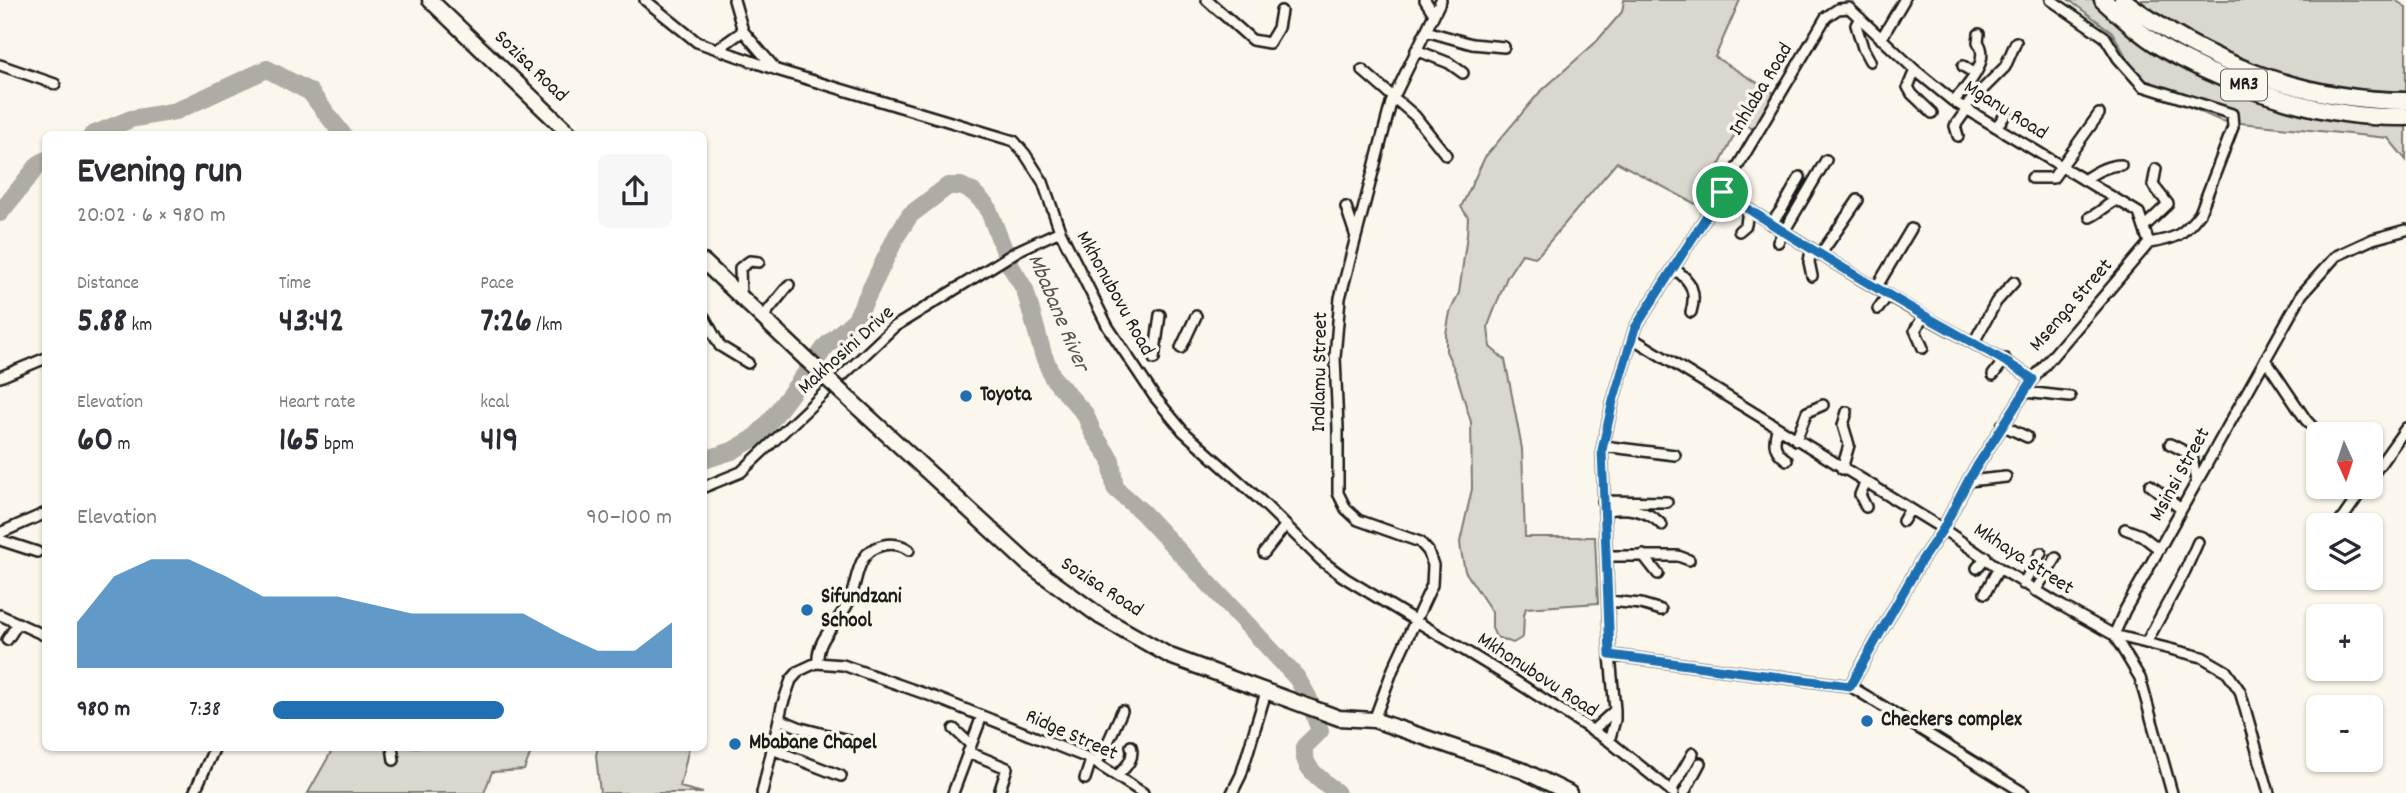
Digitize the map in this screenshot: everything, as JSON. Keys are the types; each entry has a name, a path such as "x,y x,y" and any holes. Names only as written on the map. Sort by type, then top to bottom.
{"highway":[{"name":"MR3","path":"2103,0 2134,28 2173,55 2228,79 2284,100 2334,112 2406,117"},
{"name":"MR3","path":"2123,0 2155,25 2248,71 2294,86 2348,97 2406,101"}],"main road":[{"name":"Sozisa Road","path":"430,0 567,131"},
{"name":"Sozisa Road","path":"707,265 1027,563 1101,617 1170,656 1339,718 1374,720 1524,771 1569,793"}],"street":[{"name":"Mkhonubovu Road","path":"645,0 697,42 777,70 1014,141 1043,182 1060,231 1108,327 1154,396 1184,431 1322,561 1345,578 1609,741 1672,792"},
{"path":"734,0 743,31 777,70"},
{"path":"1207,0 1252,40 1269,43 1278,29 1281,11"},
{"path":"1425,0 1434,14"},
{"name":"Indlamu Street","path":"1415,620 1432,585 1433,565 1428,551 1420,542 1358,520 1346,509 1338,493 1335,357 1340,298 1393,97 1441,0"},
{"name":"Inhlaba Road","path":"1609,741 1615,710 1603,501 1603,446 1613,401 1635,328 1722,192 1826,17 1849,0"},
{"path":"1881,39 1904,0"},
{"path":"2051,0 2105,37 2118,58 2143,86 2232,114 2233,127 2200,214 2173,239 2149,243 2145,226 2168,204 2154,185 2156,169"},
{"name":"Mganu Road","path":"1839,9 1849,8 1915,70 1953,101 2139,213 2145,226"},
{"path":"1860,18 1856,25 1858,35 1870,61"},
{"path":"719,48 743,31"},
{"path":"1426,32 1472,44 1504,47"},
{"path":"1953,101 1984,56 1978,42 1979,34"},
{"path":"1958,136 1955,126 1966,108 2005,67 2016,42"},
{"path":"1416,50 1449,63 1462,73"},
{"path":"0,65 55,84"},
{"path":"1964,66 1974,73"},
{"path":"1362,70 1415,116 1446,155"},
{"path":"1915,70 1908,87 1933,113"},
{"path":"1996,127 2007,113"},
{"path":"2032,178 2053,178 2099,114"},
{"path":"1778,242 1825,160"},
{"path":"2084,180 2113,165 2121,165"},
{"path":"1771,224 1783,209 1800,177"},
{"path":"1722,192 1816,253 1924,316 2005,359 2033,379"},
{"path":"1812,276 1809,262 1858,200"},
{"path":"2090,217 2117,200"},
{"path":"1346,207 1356,239"},
{"path":"1739,231 1746,225 1748,209"},
{"path":"1876,288 1911,229"},
{"name":"Msinsi Street","path":"2114,635 2181,509 2302,294 2336,256 2373,239 2406,230"},
{"name":"Makhosini Drive","path":"707,486 741,472 894,327 1019,250 1060,231"},
{"name":"Msenga Street","path":"1850,686 1921,561 1943,529 1968,481 2033,379 2149,243"},
{"path":"741,298 740,268 750,261 759,262"},
{"path":"1674,269 1689,281 1693,290 1691,312"},
{"path":"1974,342 1996,302 2014,282"},
{"path":"762,318 789,285"},
{"path":"1878,309 1888,295"},
{"path":"1154,359 1160,315"},
{"path":"1181,348 1196,316"},
{"path":"1923,348 1915,330 1924,316"},
{"path":"707,322 720,346 748,363"},
{"name":"Mkhaya Street","path":"1632,338 1943,529 2035,591 2114,635 2202,657 2226,671 2240,691 2269,793"},
{"path":"1993,375 2005,359"},
{"path":"2265,359 2307,422"},
{"path":"0,377 42,360"},
{"path":"2025,392 2070,397"},
{"path":"1796,440 1807,412 1823,405"},
{"path":"1842,469 1849,445 1843,425 1847,412"},
{"path":"2002,425 2027,437"},
{"path":"2384,459 2406,428"},
{"path":"1777,429 1775,449 1787,460"},
{"path":"2170,444 2192,455 2196,482"},
{"path":"1603,446 1675,455"},
{"path":"1968,481 2006,477"},
{"path":"1865,483 1860,495 1866,507"},
{"path":"2150,485 2181,509"},
{"path":"1603,501 1667,502"},
{"path":"1604,512 1613,509 1640,512 1655,518 1662,525"},
{"path":"1903,521 1910,509"},
{"path":"0,533 42,515"},
{"path":"1264,553 1285,526"},
{"path":"2125,529 2141,535 2159,550"},
{"path":"0,540 37,552"},
{"path":"2146,643 2198,542"},
{"path":"762,793 791,680 799,671 818,663 817,650 848,604 860,562 871,549 886,544 904,546 909,551"},
{"path":"2023,584 2041,554"},
{"path":"1643,555 1658,574"},
{"path":"1606,556 1678,556 1689,560"},
{"path":"1978,568 1986,558"},
{"path":"2035,591 2056,558"},
{"path":"1985,593 1999,568"},
{"path":"1608,601 1641,604 1661,610"},
{"path":"0,615 42,634"},
{"path":"1374,720 1415,620"},
{"path":"7,640 18,623"},
{"path":"2114,635 2140,678 2172,793"},
{"path":"1610,655 1850,686 2024,793"},
{"name":"Ridge Street","path":"818,663 843,664 982,716 1094,762 1118,776 1130,789 1143,793"},
{"path":"1232,793 1241,775 1266,692"},
{"path":"1592,731 1615,710"},
{"path":"1085,779 1104,751 1122,711"},
{"path":"953,793 982,716"},
{"path":"779,719 801,728 848,740"},
{"path":"954,729 970,749 1007,768 999,793"},
{"path":"1118,776 1129,763 1133,753 1131,746"},
{"path":"772,750 841,776"},
{"path":"194,793 213,751"},
{"path":"393,751 394,760"},
{"path":"1672,792 1693,753"},
{"path":"1684,793 1700,763"}],"shaded area":[{"path":"1624,0 1740,0 1715,57 1779,96 1754,130 1741,122 1699,206 1617,162 1540,253 1535,257 1522,254 1507,277 1488,326 1490,347 1505,360 1522,449 1525,537 1595,537 1598,603 1526,608 1523,637 1513,643 1496,637 1492,628 1492,612 1465,571 1461,551 1460,542 1472,489 1471,422 1456,373 1446,351 1446,334 1450,312 1459,293 1467,235 1468,217 1461,207 1485,157 1539,93 1596,42 1622,12"},
{"path":"2069,0 2395,0 2406,7 2406,160 2388,138 2221,121 2143,86 2112,32"},
{"path":"332,751 531,751 524,770 492,772 484,793 308,793"},
{"path":"597,751 688,751 680,787 703,793 600,793"}],"waterway":[{"name":"Mbabane River","path":"102,131 131,119 176,111 267,69 310,92 340,131"},
{"name":"Mbabane River","path":"0,213 42,162"},
{"name":"Mbabane River","path":"707,459 732,451 753,439 768,424 827,345 856,319 897,235 910,215 948,186 961,186 973,192 987,206 1010,265 1025,290 1043,354 1053,378 1085,414 1093,433 1111,460 1115,488 1143,513 1297,678 1308,697 1320,731 1304,747 1306,762 1314,773 1337,793"}],"place":[{"name":"Toyota","path":"966,396"},
{"name":"Sifundzani School","path":"807,610"},
{"name":"Checkers complex","path":"1867,721"},
{"name":"Mbabane Chapel","path":"735,744"}],"route":[{"path":"1722,192 1820,255 1924,316 2005,359 2033,379 1970,477 1943,529 1921,561 1850,686 1610,655 1602,450 1613,401 1635,328 1722,192"}]}
